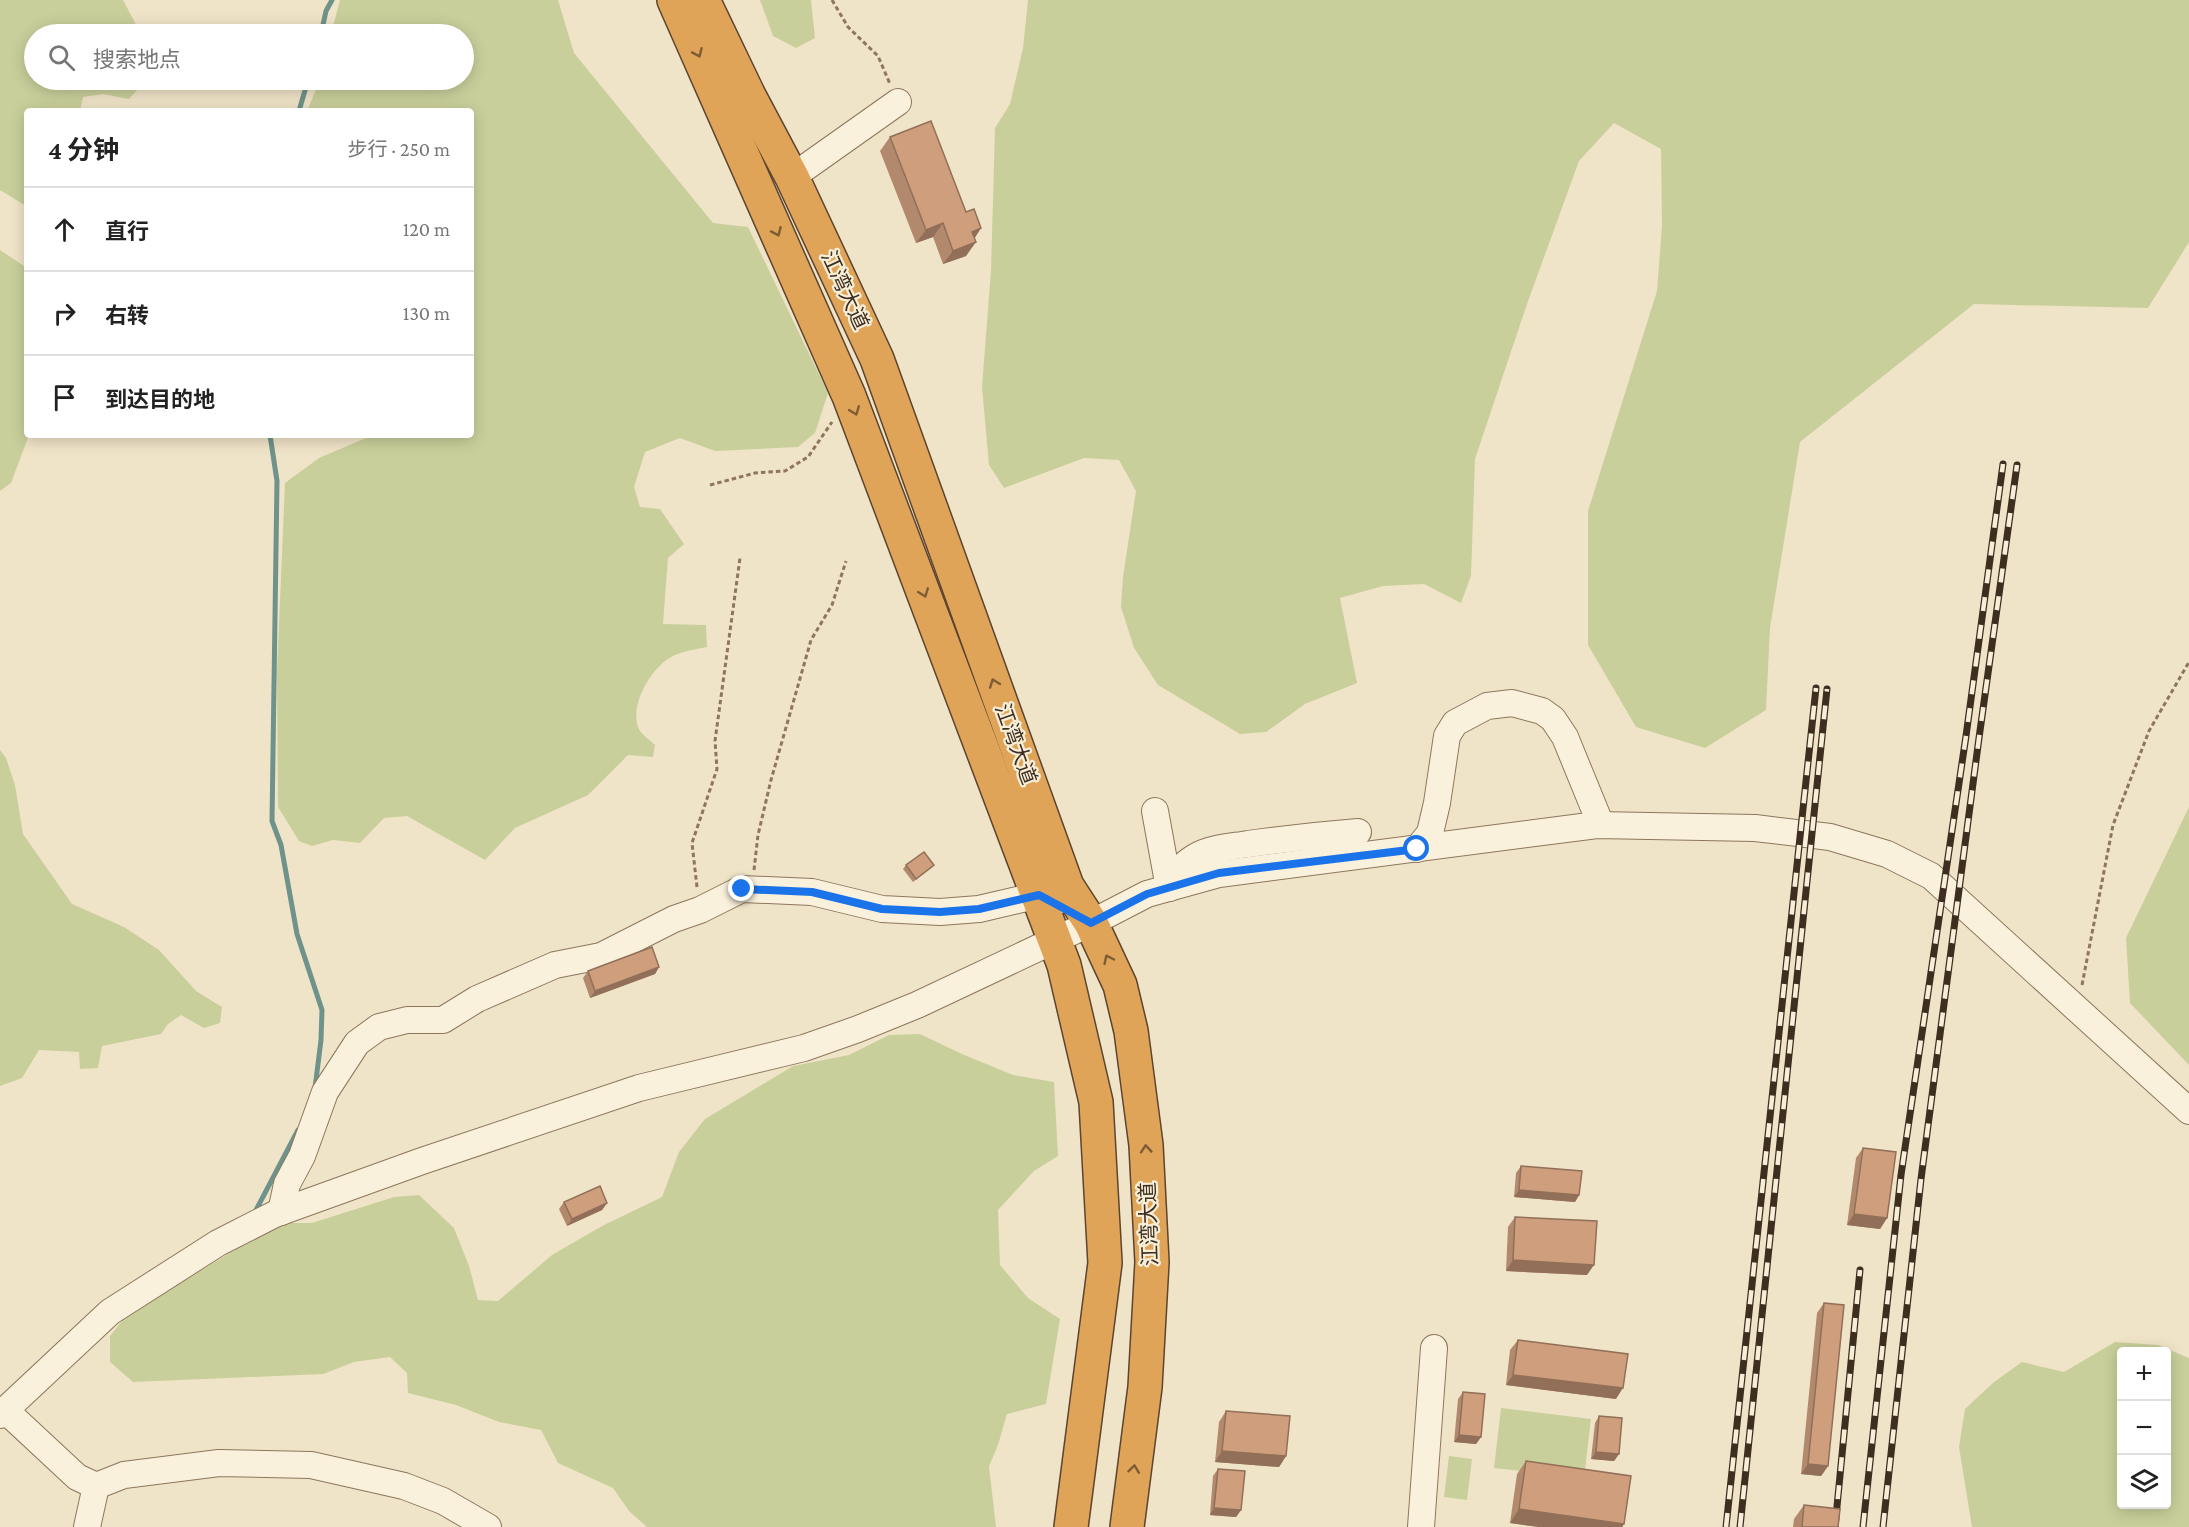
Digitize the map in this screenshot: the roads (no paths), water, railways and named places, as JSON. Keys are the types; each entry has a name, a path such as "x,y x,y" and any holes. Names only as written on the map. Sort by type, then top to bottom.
{"highway":[{"name":"江湾大道","path":"675,0 849,396 1064,965 1096,1102 1105,1263 1071,1527"},
{"name":"江湾大道","path":"703,0 749,96 792,177 877,359 1067,886 1091,923 1120,985 1131,1031 1146,1145 1152,1262 1145,1388 1127,1527"}],"street":[{"path":"792,177 898,102"},
{"path":"1417,849 1430,833 1447,736 1455,723 1487,706 1512,703 1542,711 1553,719 1565,737 1602,825"},
{"path":"1155,811 1169,888"},
{"path":"488,1527 443,1501 404,1486 311,1465 219,1464 124,1475 96,1486 77,1477 2,1412 110,1312 218,1243 281,1212 422,1161 639,1088 804,1048 917,1005 1147,894 1219,873 1602,825 1755,828 1830,837 1887,854 1931,876 2189,1111"},
{"path":"1169,888 1173,877 1181,867 1196,856 1216,849 1289,838 1358,832"},
{"path":"281,1212 287,1184 302,1156 325,1092 357,1043 379,1028 407,1020 443,1020 477,999 555,965 601,956 674,919 700,910 742,889 812,892 882,909 940,912 979,909 1039,895 1091,923"},
{"path":"1421,1527 1434,1348"},
{"path":"87,1527 96,1486"}],"waterway":[{"path":"323,24 326,11 332,0"},
{"path":"300,108 305,90"},
{"path":"270,438 277,481 272,821 281,845 297,934 322,1010 315,1088"},
{"path":"255,1212 298,1130"}],"railway":[{"path":"1863,1527 1901,1175 1966,736 2003,464"},
{"path":"1883,1527 1921,1179 2017,465"},
{"path":"1726,1527 1816,688"},
{"path":"1740,1527 1827,689"},
{"path":"1835,1527 1860,1270"}]}
